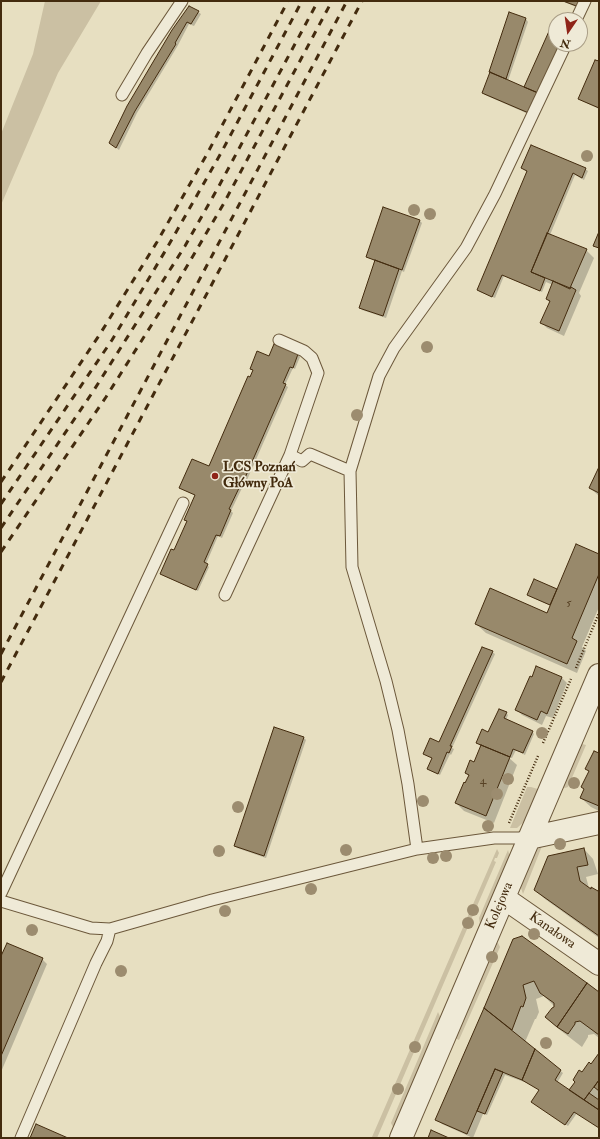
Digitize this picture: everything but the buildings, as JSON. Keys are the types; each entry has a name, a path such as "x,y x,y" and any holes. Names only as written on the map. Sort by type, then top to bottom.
{"street":[{"name":"Kolejowa","path":"401,1138 599,675"},
{"path":"529,838 599,823"},
{"name":"Kanałowa","path":"504,898 599,964"}],"lane":[{"path":"122,95 147,53 182,1"},
{"path":"580,12 585,1"},
{"path":"417,849 408,784 398,730 386,681 352,567 350,471 379,376 394,348 466,248 496,194 562,52"},
{"path":"225,595 290,455 318,373 312,358 304,351 279,340"},
{"path":"290,455 302,461 310,454 350,471"},
{"path":"1,893 183,503"},
{"path":"1,901 91,928 110,929 212,900 417,849 494,838 529,838"},
{"path":"21,1138 96,963 107,941 110,929"}],"path":[{"path":"576,668 599,614"},
{"path":"543,743 571,679"},
{"path":"507,828 538,756"}],"shaded area":[{"path":"45,1 101,1 58,73 1,205 1,134 33,54"},
{"path":"578,745 586,745 568,787 561,787"},
{"path":"527,787 541,790 527,819 517,828 510,828"},
{"path":"542,846 523,894 520,885 534,851"},
{"path":"497,849 499,853 494,861 496,862 377,1138 372,1137"},
{"path":"508,850 510,857 480,925 479,918"},
{"path":"494,941 498,943 500,947 459,1040 453,1037"},
{"path":"438,1012 442,1021 396,1129 391,1123"}],"railway":[{"path":"1,482 100,334 157,242 207,154 288,1"},
{"path":"1,504 112,340 221,153 302,1"},
{"path":"1,528 94,390 185,246 219,186 318,1"},
{"path":"1,552 106,397 166,302 224,203 332,1"},
{"path":"1,654 347,1"},
{"path":"1,682 362,1"}],"place":[{"name":"LCS Poznań Główny PoA","path":"215,476"}]}
